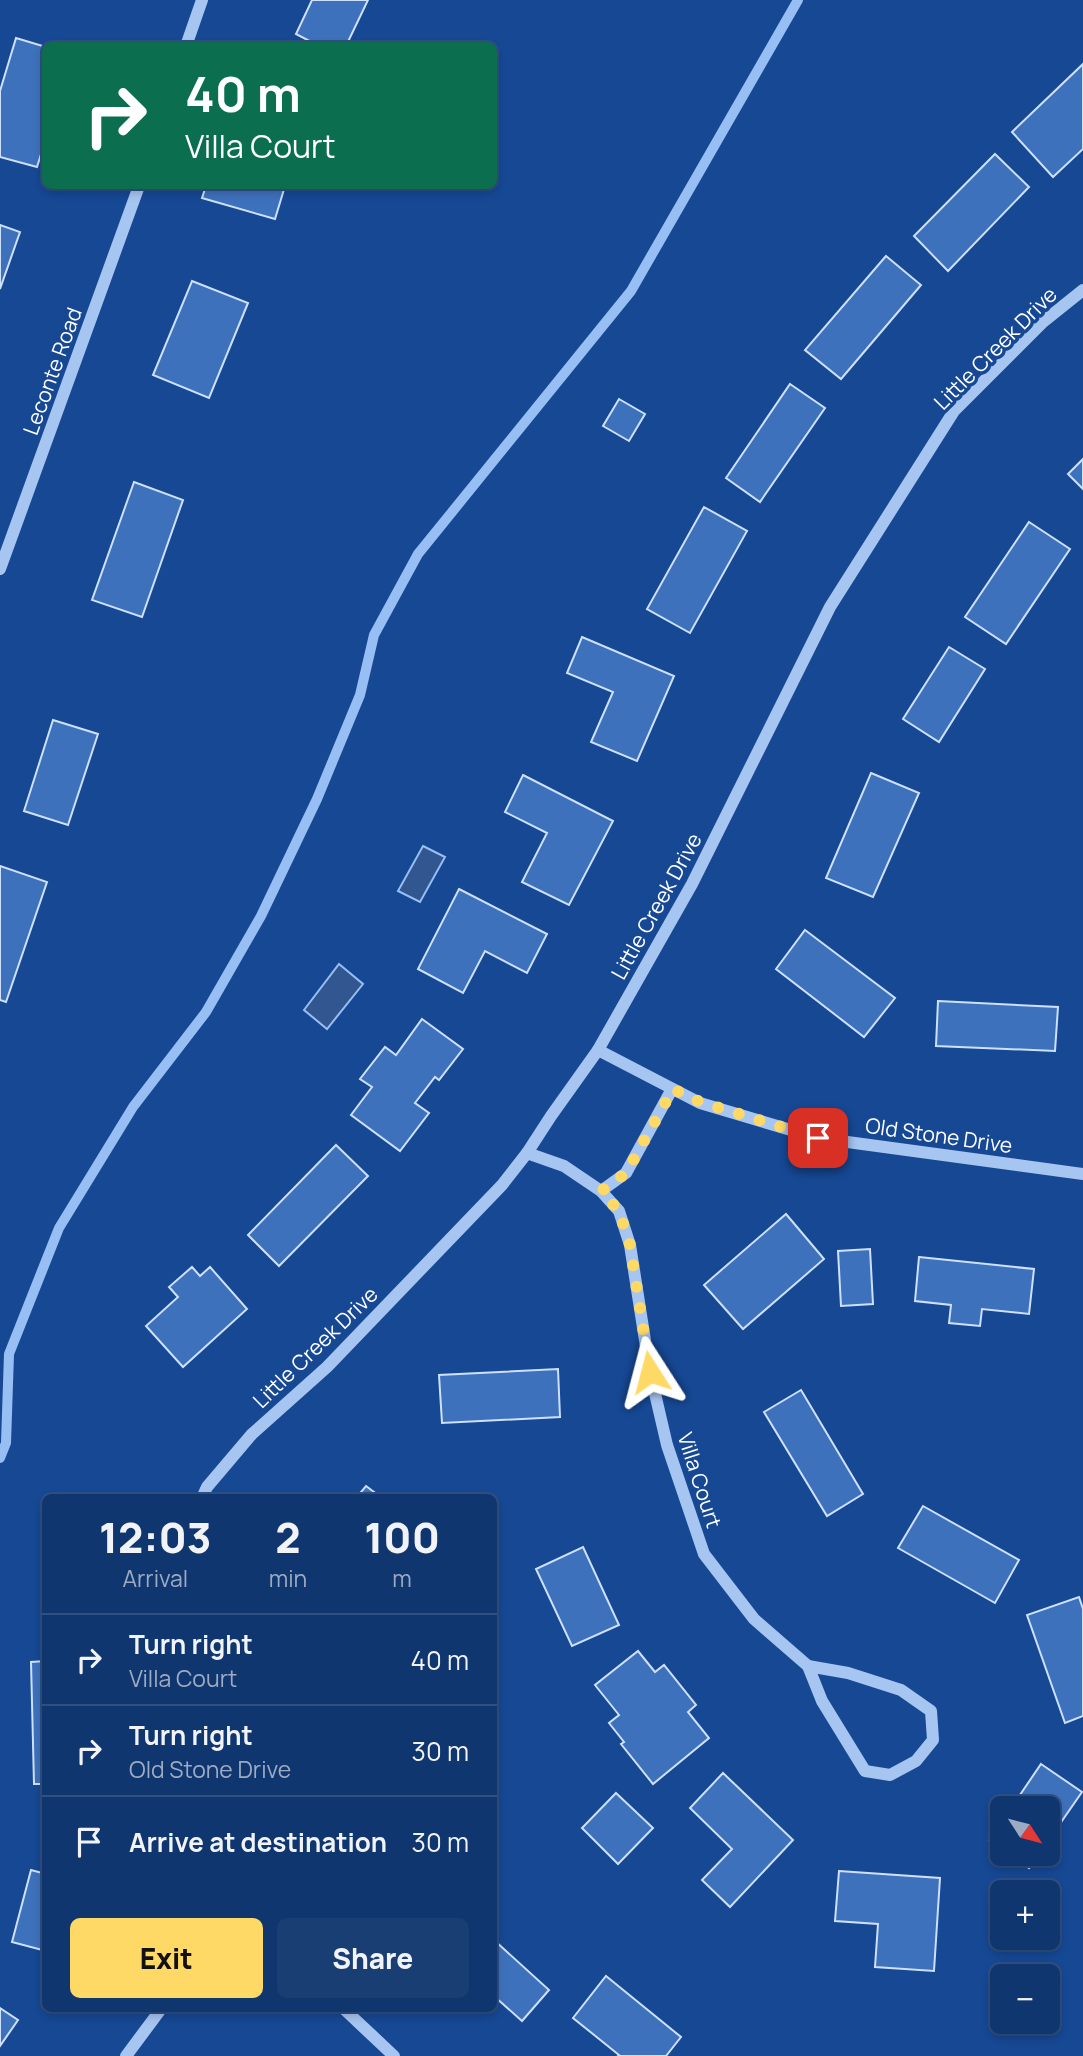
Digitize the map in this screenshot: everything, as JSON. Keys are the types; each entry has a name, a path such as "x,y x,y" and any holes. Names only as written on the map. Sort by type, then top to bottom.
{"street":[{"path":"187,42 202,0"},
{"name":"Leconte Road","path":"0,569 138,189"},
{"name":"Little Creek Drive","path":"204,1494 252,1434 327,1367 502,1185 527,1153 598,1050 692,884 830,607 954,411 1043,322 1083,290"},
{"name":"Old Stone Drive","path":"598,1050 700,1102 818,1138 1081,1173"},
{"path":"601,1191 626,1173 673,1089"},
{"name":"Villa Court","path":"527,1153 564,1166 601,1191 619,1211 630,1245 650,1372 667,1446 704,1554 754,1619 808,1666 822,1701 866,1771 890,1775 916,1761 933,1740 931,1711 901,1690 848,1673 808,1666"},
{"path":"126,2056 159,2012"},
{"path":"347,2012 394,2056"}],"water":[{"path":"423,846 445,857 420,902 398,891"},
{"path":"339,964 363,984 327,1029 304,1010"}],"building":[{"path":"312,0 368,0 348,42 311,42 296,34"},
{"path":"16,38 42,46 42,151 37,167 0,157 0,91"},
{"path":"1083,64 1083,149 1053,177 1012,132"},
{"path":"995,154 1029,187 948,271 914,236"},
{"path":"205,189 284,189 275,219 202,198"},
{"path":"0,225 20,232 0,289"},
{"path":"886,256 921,285 841,379 805,350"},
{"path":"192,281 248,303 209,398 153,375"},
{"path":"790,384 825,408 760,502 726,478"},
{"path":"619,399 645,414 629,441 603,426"},
{"path":"1083,459 1083,489 1068,474"},
{"path":"134,482 183,500 142,617 92,600"},
{"path":"704,507 747,531 690,633 647,609"},
{"path":"1029,522 1070,549 1006,644 965,617"},
{"path":"582,637 674,676 637,761 591,742 613,692 567,673"},
{"path":"949,647 985,669 939,742 903,719"},
{"path":"53,720 98,734 68,825 24,811"},
{"path":"871,773 919,793 873,897 826,878"},
{"path":"523,775 613,821 569,905 522,882 547,833 505,812"},
{"path":"0,866 47,882 6,1002 0,1000"},
{"path":"459,889 547,934 527,973 485,951 463,993 418,969"},
{"path":"805,930 895,998 864,1037 776,969"},
{"path":"938,1001 1058,1007 1055,1051 936,1046"},
{"path":"422,1019 463,1049 439,1080 435,1077 415,1103 429,1113 400,1151 351,1115 372,1087 360,1079 385,1047 396,1055"},
{"path":"336,1145 368,1176 279,1266 248,1235"},
{"path":"786,1214 824,1259 743,1329 704,1285"},
{"path":"870,1249 873,1304 841,1306 838,1251"},
{"path":"919,1257 1034,1269 1029,1314 982,1309 980,1326 949,1323 951,1305 915,1301"},
{"path":"192,1267 200,1276 210,1267 247,1309 183,1367 146,1326 178,1297 169,1287"},
{"path":"558,1369 560,1417 442,1423 439,1375"},
{"path":"801,1390 863,1494 827,1516 764,1412"},
{"path":"366,1486 377,1494 359,1494"},
{"path":"923,1506 1019,1560 995,1603 898,1548"},
{"path":"583,1547 619,1625 572,1646 536,1569"},
{"path":"1079,1597 1083,1609 1083,1716 1065,1723 1027,1615"},
{"path":"638,1651 655,1672 664,1665 696,1705 688,1712 709,1738 653,1784 621,1744 624,1742 609,1723 619,1715 595,1685"},
{"path":"42,1661 42,1784 34,1784 31,1662"},
{"path":"1041,1764 1082,1792 1060,1824 1060,1796 1019,1796"},
{"path":"723,1773 793,1840 730,1907 702,1880 732,1849 690,1808"},
{"path":"616,1793 653,1828 618,1864 582,1828"},
{"path":"31,1870 42,1873 42,1950 12,1942"},
{"path":"839,1871 940,1878 934,1971 875,1967 878,1924 835,1921"},
{"path":"497,1943 549,1990 522,2021 497,1999"},
{"path":"606,1976 681,2037 666,2056 618,2056 573,2018"},
{"path":"0,2008 18,2020 0,2046"}],"waterway":[{"path":"0,1458 6,1443 9,1354 59,1228 133,1107 206,1012 261,916 317,799 360,695 374,635 418,554 631,291 798,0"}],"route":[{"path":"650,1372 630,1245 619,1211 601,1191 626,1173 673,1089 700,1102 818,1138"}]}
